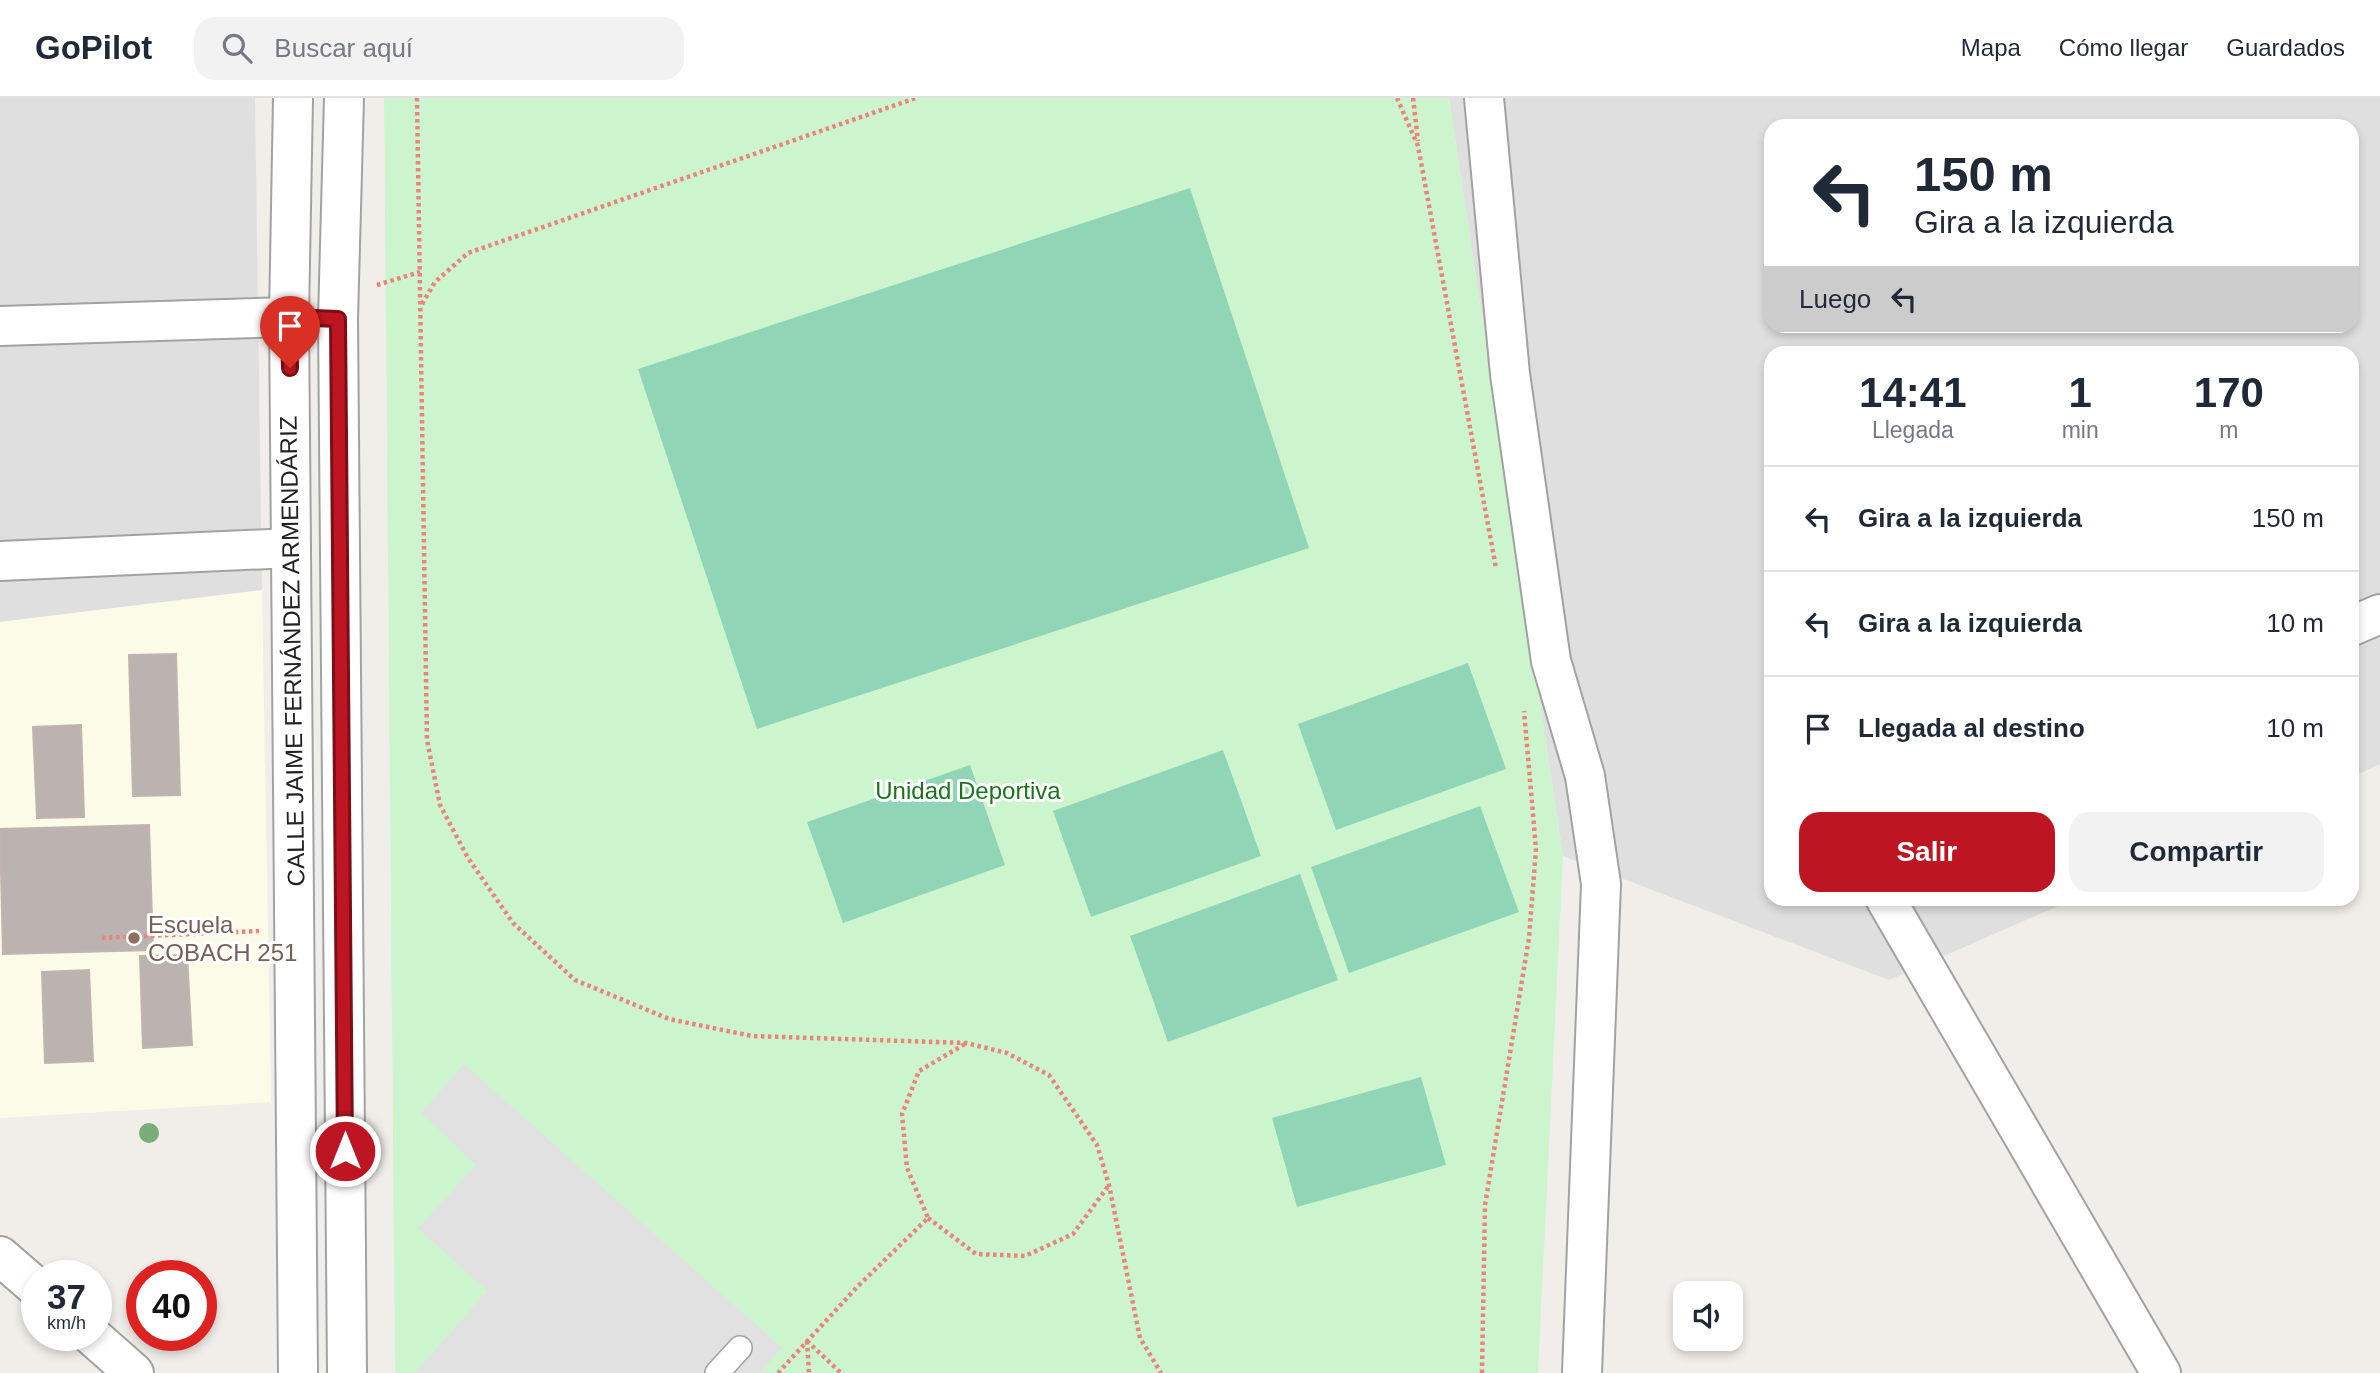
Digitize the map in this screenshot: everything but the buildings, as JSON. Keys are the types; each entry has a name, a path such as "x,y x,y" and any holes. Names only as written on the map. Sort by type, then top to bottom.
{"street":[{"name":"CALLE JAIME FERNÁNDEZ ARMENDÁRIZ","path":"293,98 289,317 298,1373"},
{"name":"CALLE JAIME FERNÁNDEZ ARMENDÁRIZ","path":"344,98 338,319 347,1373"},
{"path":"1484,98 1510,374 1551,661 1585,775 1601,884 1583,1373"},
{"path":"0,326 289,317 338,319"},
{"path":"0,561 291,548"},
{"path":"2359,623 2380,614"},
{"path":"1889,906 2161,1373"},
{"path":"0,1256 21,1274"},
{"path":"109,1351 134,1373"}],"lane":[{"path":"717,1373 740,1348"}],"path":[{"path":"417,98 427,740 440,805 468,858 513,923 575,980 669,1019 752,1037 966,1043 1007,1052 1049,1075 1097,1145 1109,1185 1140,1338 1161,1373"},
{"path":"421,305 435,282 468,253 916,98"},
{"path":"1396,98 1418,145"},
{"path":"1413,98 1418,145 1498,577"},
{"path":"1482,1373 1485,1205 1529,938 1536,849 1523,706"},
{"path":"102,937 295,929"},
{"path":"966,1043 919,1071 902,1114 907,1168 928,1218 976,1254 1025,1255 1073,1234 1109,1185"},
{"path":"778,1373 807,1340 928,1218"},
{"path":"807,1340 809,1373"},
{"path":"807,1340 841,1373"}],"shaded area":[{"path":"0,98 255,98 262,590 0,622"},
{"path":"1449,98 2380,98 2380,764 2359,774 2359,346 1764,346 1764,906 2058,906 1889,980 1563,856"},
{"name":"Escuela COBACH 251","path":"262,590 271,1102 0,1118 0,622"},
{"path":"464,1064 782,1348 760,1373 415,1373 487,1291 418,1228 476,1165 421,1113"}],"green space":[{"name":"Unidad Deportiva","path":"384,98 1449,98 1563,856 1538,1373 395,1373"},
{"path":"1190,188 1309,548 757,729 638,369"},
{"path":"1468,663 1506,769 1336,830 1298,724"},
{"path":"1223,750 1261,856 1091,917 1053,811"},
{"path":"970,765 1005,865 843,923 807,822"},
{"path":"1480,806 1519,912 1349,973 1311,867"},
{"path":"1300,874 1338,980 1168,1042 1130,936"},
{"path":"1421,1077 1446,1165 1297,1207 1272,1118"}],"place":[{"name":"Escuela COBACH 251","path":"134,938"}],"route":[{"path":"290,368 289,317 338,319 345,1151"}]}
